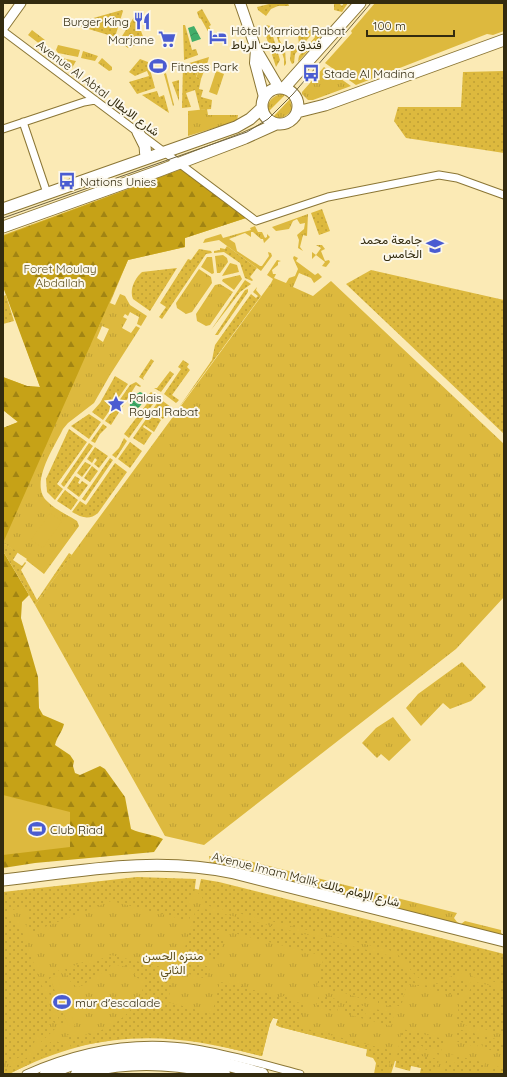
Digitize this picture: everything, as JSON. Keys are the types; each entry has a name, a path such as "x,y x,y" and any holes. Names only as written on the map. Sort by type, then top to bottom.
{"highway":[{"path":"46,1074 91,1060 119,1055 148,1053 191,1057 262,1074"},
{"path":"77,1074 107,1067 148,1063 190,1066 224,1074"}],"main road":[{"path":"3,227 179,163 245,138 276,124 284,124 291,121 297,112 298,104 296,97 291,92 281,88 256,49 240,3"},
{"path":"3,209 236,127 254,116 270,91 281,88 360,3"},
{"path":"297,112 325,105 504,40"},
{"path":"256,49 255,64 263,102 268,119 276,124"},
{"path":"138,132 144,146 146,158"},
{"name":"Avenue Imam Malik شارع الإمام مالك","path":"3,880 142,865 202,867 234,873 504,941"},
{"name":"Avenue Imam Malik شارع الإمام مالك","path":"3,887 129,872 164,870 194,872 233,879 504,947"}],"street":[{"path":"3,29 21,3"},
{"name":"Avenue Al Abtal شارع الابطال","path":"3,29 256,221 328,197 438,175 457,178 504,195"},
{"path":"3,129 84,102 95,100"},
{"path":"23,122 47,193"},
{"path":"26,1074 48,1064 91,1052 146,1045 196,1049 300,1074"}],"green space":[{"path":"273,3 288,3 289,6 278,6 271,9 266,16 258,10 257,7"},
{"path":"334,3 339,3 342,6 344,3 348,3 342,12 334,10"},
{"path":"375,3 504,3 504,31 493,35 487,34 356,85 325,63 352,33 351,31"},
{"path":"202,9 211,25 209,26 212,33 210,35 199,18 197,12"},
{"path":"122,10 123,11 115,37 72,24"},
{"path":"134,17 136,17 145,42 128,48 119,41"},
{"path":"183,25 185,25 192,50 196,49 198,55 184,60"},
{"path":"266,25 283,29 279,39 285,50 286,64 284,66 284,59 275,31 272,33 280,60 276,67 264,30"},
{"path":"317,28 321,36 298,62 299,56 315,37 312,34 295,54 294,63 292,64 290,60 291,49 299,44 298,35"},
{"path":"32,30 45,40 41,45 28,35"},
{"path":"58,45 80,50 78,57 58,53 56,50"},
{"path":"83,51 98,56 95,61 81,58"},
{"path":"57,57 76,61 72,68"},
{"path":"209,57 208,61 203,60 196,77 201,79 199,89 203,90 201,97 212,100 211,109 200,110 195,90 186,93 191,107 182,108 183,65"},
{"path":"102,58 112,67 112,70 109,71 98,63"},
{"path":"140,59 148,62 155,88 137,94 129,82 149,76 147,71 135,76 129,72"},
{"path":"203,59 208,61 201,79 196,78"},
{"path":"324,67 351,86 313,100 308,100 302,92"},
{"path":"216,71 224,74 217,95 209,92"},
{"path":"504,71 504,153 406,138 394,121 398,107 461,107 463,72"},
{"path":"166,73 174,105 173,106 164,74"},
{"path":"179,80 179,101 172,82"},
{"path":"157,91 159,97 164,95 169,113 142,95"},
{"path":"281,94 285,95 268,112 270,100"},
{"path":"290,99 292,108 289,113 282,118 273,117"},
{"path":"207,109 208,115 238,115 237,121 188,136 188,111"},
{"name":"Foret Moulay Abdallah","path":"182,169 249,217 185,238 185,247 128,260 110,303 115,305 120,294 125,296 130,305 147,316 141,326 137,324 139,317 130,312 128,316 125,314 123,317 127,319 122,328 131,333 136,326 140,328 94,403 68,423 63,429 45,466 41,486 43,495 51,505 77,521 79,526 44,574 26,560 27,559 3,543 3,428 18,422 3,410 3,377 27,386 40,387 3,284 3,235","holes":["102,326 109,329 103,342 97,338"]},
{"name":"Foret Moulay Abdallah","path":"182,169 249,217 185,238 185,247 128,260 3,543 3,428 18,422 3,410 3,377 27,386 40,387 3,287 3,236"},
{"path":"322,209 330,231 319,235 311,213"},
{"path":"308,214 307,236 303,235 300,247 303,251 298,248 299,240 297,235 304,229 305,223 300,224 297,219 293,221 289,229 276,231 272,227"},
{"path":"255,226 258,232 262,232 265,238 267,237 267,234 270,237 264,243 263,239 253,232 251,232 251,237 245,233 229,239 235,243 237,251 260,266 262,266 269,256 268,252 271,253 272,256 261,271 219,240 203,243 205,239 221,234 223,238 251,230 250,228"},
{"path":"316,245 322,245 325,249 321,251 325,261 329,260 330,262 326,267 322,266 325,262 316,255 321,248"},
{"path":"227,246 257,268 250,277 253,280 252,281 245,278 240,263 224,252 214,253 214,251 220,250 220,248 225,249"},
{"path":"199,249 211,251 212,253 206,254 162,319 159,317 166,307 160,303 188,259 191,260"},
{"path":"312,252 316,255 312,259"},
{"path":"223,255 227,258 228,262 220,273 217,273 215,256"},
{"path":"294,256 298,258 296,261 315,275 318,273 322,277 314,283 311,278 299,273 293,287 313,296 331,281 504,444 504,597 456,649 204,845 165,836 35,605 271,283 273,279 267,275 277,260 281,261 278,262 278,265 272,270 273,274 276,274 274,278 286,283 289,278 295,276 298,269 293,258"},
{"path":"207,257 212,257 214,273 212,274 201,267"},
{"path":"230,263 237,265 239,272 222,276"},
{"path":"177,268 150,311 133,299 133,284 142,272"},
{"path":"199,269 211,277 212,283 192,312 186,314 177,308 176,303"},
{"path":"371,270 504,300 504,434 346,284"},
{"path":"240,275 242,279 234,290 222,281 223,279"},
{"path":"245,280 251,284 240,292 211,330"},
{"path":"220,284 233,292 210,325 206,326 197,321 196,314 215,285"},
{"path":"257,287 256,290 261,296 175,413 212,360 215,345 251,294 256,298 258,296 253,292"},
{"path":"248,289 248,292 218,335 215,335 245,290"},
{"path":"6,295 14,321 3,324 3,296"},
{"path":"151,359 154,361 143,378 144,380 139,377"},
{"path":"183,360 189,364 187,367 190,370 172,395 179,400 176,403 164,394 181,369 178,367"},
{"path":"170,371 174,374 161,392 154,388 157,388"},
{"path":"115,376 128,384 103,420 92,412 100,403"},
{"path":"136,382 141,386 136,385 111,425 105,421 130,385"},
{"path":"151,392 158,397 129,438 124,434 152,397 149,394"},
{"path":"160,399 171,407 163,419 153,412 152,414 161,420 154,432 144,425 143,427 152,433 144,445 133,438"},
{"path":"89,414 101,422 89,439 71,426"},
{"path":"103,424 107,427 100,434 95,443 91,441"},
{"path":"69,429 87,442 57,484 63,489 55,500 47,492 46,479"},
{"path":"124,438 127,441 116,458 112,455 119,448"},
{"path":"130,442 142,451 130,468 118,459"},
{"path":"89,443 93,446 64,487 61,484"},
{"path":"95,447 108,456 99,468 94,464 97,460 95,458 92,463 87,459"},
{"path":"110,458 113,460 85,501 82,499"},
{"path":"85,462 91,465 82,477 77,473"},
{"path":"115,463 127,472 98,513 88,518 72,512 80,501 86,505"},
{"path":"92,466 98,471 90,482 84,478"},
{"path":"75,476 80,479 78,483 80,484 82,481 88,485 79,497 67,488"},
{"path":"65,490 78,500 71,510 57,501"},
{"path":"50,513 62,521 43,548 31,540"},
{"path":"3,543 18,552 13,560 22,566 25,562 26,563 21,570 37,600 69,553 72,555 35,605 3,551"},
{"path":"3,551 29,595 22,602 21,618 38,677 39,708 43,715 64,724 55,745 70,755 74,761 73,766 75,773 80,775 100,766 105,769 125,797 131,829 163,839 154,852 35,863 3,868"},
{"path":"462,662 486,687 471,701 450,709 443,703 421,726 406,708 418,694"},
{"path":"393,717 411,740 389,761 381,754 377,758 362,743 376,728"},
{"name":"Club Riad","path":"3,795 70,812 70,847 3,855"},
{"path":"217,853 457,913 454,918 461,924 465,921 501,930 501,933 504,936 210,863 209,856 216,858"},
{"path":"137,877 196,879 194,895 188,901 188,905 192,909 189,921 111,901 32,932 29,931 26,926 29,919 29,913 23,908 16,908 3,913 3,892"},
{"path":"201,879 219,882 504,954 504,984 473,977 467,971 441,979 421,979 416,976 398,955 389,950 205,905 202,897 198,893"},
{"name":"منتزه الحسن الثاني","path":"184,886 504,966 504,1074 436,1074 436,1072 395,1061 391,1074 376,1074 381,1053 280,1027 276,1025 278,1019 273,1018 270,1024 262,1056 193,1040 144,1037 98,1042 75,1048 53,1055 9,1074 3,1074 3,900"},
{"path":"201,908 387,955 397,962 412,979 422,985 433,985 449,980 459,980 464,981 467,986 461,997 407,983 401,1007 393,1004 392,1007 378,1003 378,1001 366,998 365,1000 339,991 339,993 317,986 324,956 226,931 224,933 220,929 216,931 216,935 219,937 223,935 225,936 218,960 184,951 195,912"},
{"path":"3,917 9,917 15,924 20,926 56,1024 52,1021 48,1022 47,1026 49,1028 56,1028 40,1043 41,1038 36,1036 34,1043 36,1046 18,1058 3,1064"},
{"path":"111,955 174,970 168,1002 212,1014 220,982 243,986 243,988 296,1000 296,1002 305,1004 299,1027 393,1051 387,1074 374,1074 376,1063 373,1058 366,1056 367,1049 280,1027 276,1025 278,1019 273,1018 270,1024 262,1056 189,1041 145,1038 97,1043 71,1048 67,1035 80,1035 105,1029 127,1014 142,992 145,980 137,978 128,964 128,967 111,964 108,972 96,974 78,987 71,983 65,969 86,961 88,964"},
{"path":"188,961 210,967 207,979 185,973"},
{"path":"60,970 62,974 50,978 68,1025 61,1025 43,977"},
{"name":"mur d'escalade","path":"57,976 75,1026 68,1025 50,978"},
{"path":"471,981 504,989 504,1035 478,1027 465,1025 465,1023 456,1021 460,1002 468,996"},
{"path":"319,995 340,1000 337,1012 316,1007"},
{"path":"346,1001 367,1007 364,1019 343,1013"},
{"path":"372,1008 394,1014 391,1026 369,1020"},
{"path":"402,1029 444,1039 440,1055 436,1054 435,1048 432,1047 426,1050 422,1046 416,1046 412,1051 421,1056 439,1059 436,1074 420,1073 421,1068 411,1066 410,1071 395,1067"},
{"path":"458,1029 480,1035 477,1047 455,1041"},
{"path":"484,1036 504,1041 503,1053 482,1048"},
{"path":"54,1040 62,1044 66,1049 45,1056 9,1074 3,1074 3,1069 20,1062"},
{"path":"450,1054 485,1063 483,1074 443,1074 447,1057 449,1058 448,1061 450,1065 456,1062 455,1057 450,1057"},
{"path":"494,1066 504,1068 504,1074 492,1074"}],"water":[{"path":"194,26 201,39 192,42 188,28"},
{"path":"140,392 145,394 143,402 137,409 131,410 130,404 133,397"}],"tram line":[{"path":"3,218 247,132 268,119 293,94 371,3"}],"place":[{"name":"Burger King","path":"142,21"},
{"name":"Hôtel Marriott Rabat فندق ماريوت الرباط","path":"218,37"},
{"name":"Marjane","path":"167,39"},
{"name":"Fitness Park","path":"158,66"},
{"name":"Stade Al Madina","path":"311,73"},
{"name":"Nations Unies","path":"67,181"},
{"name":"جامعة محمد الخامس","path":"435,246"},
{"name":"Palais Royal Rabat","path":"116,404"},
{"name":"Club Riad","path":"37,829"},
{"name":"mur d'escalade","path":"62,1002"}]}
